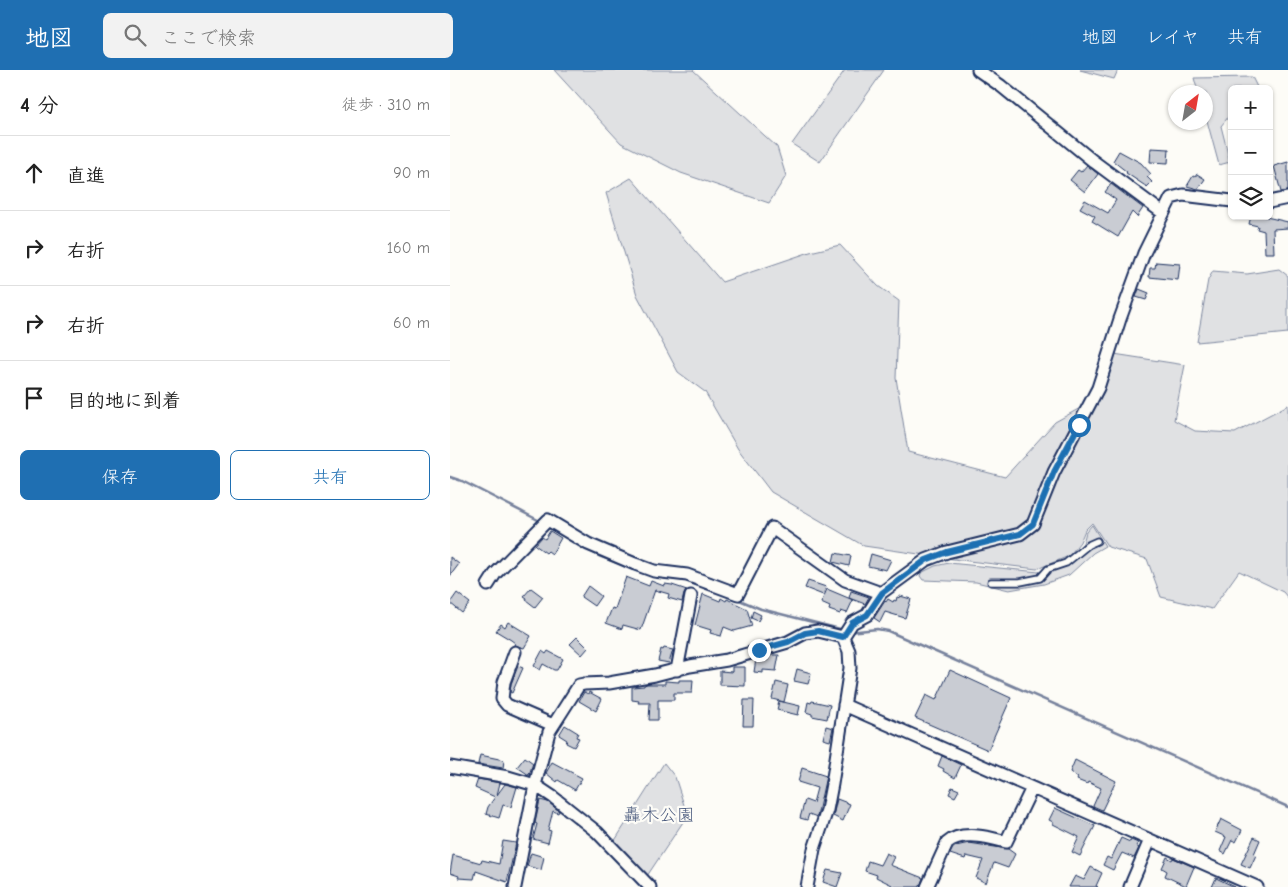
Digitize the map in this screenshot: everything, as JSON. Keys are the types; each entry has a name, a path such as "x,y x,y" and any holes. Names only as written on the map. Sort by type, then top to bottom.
{"street":[{"path":"978,70 1001,86 1092,161 1163,214"},
{"path":"843,637 852,623 867,615 882,593 926,560 947,552 1020,534 1033,524 1054,472 1098,388 1144,253 1171,198 1183,196 1228,201"},
{"path":"1273,201 1288,198"},
{"path":"488,585 495,574 548,520 588,544 626,561 654,571 687,574 738,594 772,528 846,580 882,593"},
{"path":"677,670 691,596"},
{"path":"515,887 535,785 549,732 579,685 618,681 727,660 788,642 805,633 818,631 843,637"},
{"path":"807,887 814,850 827,810 850,668 849,651 843,637"},
{"path":"514,652 504,682 502,699 507,705 553,725"},
{"path":"844,705 1257,887"},
{"path":"450,767 508,777 535,785 597,832 650,887"},
{"path":"927,887 947,843 953,838 984,835 1006,842 1032,788"},
{"path":"1130,887 1150,840"}],"lane":[{"path":"991,582 1020,582 1040,578 1048,569 1066,563 1088,545 1096,541"}],"green space":[{"path":"554,70 693,70 777,147 786,176 769,203 681,173 621,143"},
{"path":"845,70 884,70 820,162 792,144"},
{"path":"1080,70 1118,70 1114,79"},
{"path":"1252,77 1256,85 1228,85 1228,117 1221,126 1228,154 1228,163 1219,165 1210,130 1213,130 1213,85 1196,85 1194,78"},
{"path":"631,178 722,282 810,252 840,245 878,286 899,301 896,378 908,452 1005,477 1055,422 1100,397 1114,354 1185,365 1174,420 1195,431 1235,433 1288,405 1288,598 1283,592 1239,571 1212,609 1161,597 1147,559 1108,547 1092,523 1085,530 1080,542 1069,556 1037,569 864,546 771,492 738,449 705,392 678,372 637,295 606,193"},
{"path":"1279,269 1288,276 1288,333 1197,342 1208,280 1213,271 1247,274"},
{"path":"1092,525 1105,546 1093,553 1069,575 1044,584 1009,590 976,582 923,580 920,576 921,573 935,566 949,563 1039,572 1071,557 1083,543 1086,532"},
{"name":"轟木公園","path":"664,763 675,777 684,805 683,822 647,876 614,842"}],"building":[{"path":"1151,148 1169,149 1168,163 1150,162"},
{"path":"1119,151 1141,163 1151,174 1147,177 1152,182 1147,187 1126,173 1113,161"},
{"path":"1288,162 1288,191 1281,192 1274,166"},
{"path":"1087,165 1098,174 1085,192 1070,180 1078,170 1081,172"},
{"path":"1197,174 1205,179 1198,189 1187,186 1193,176 1195,177"},
{"path":"1111,184 1143,208 1137,217 1132,212 1118,237 1092,221 1095,216 1080,208 1085,200 1108,213 1116,200 1105,192"},
{"path":"1273,219 1288,222 1288,228 1273,229 1274,253 1265,253 1264,231 1257,229 1258,226 1249,224 1250,220"},
{"path":"1156,262 1180,264 1178,280 1149,277 1150,268 1155,268"},
{"path":"1139,289 1149,293 1146,300 1136,297"},
{"path":"550,531 561,538 552,554 548,551 546,553 535,545 542,537 545,539"},
{"path":"835,553 851,556 849,566 833,562"},
{"path":"871,554 891,560 886,570 868,566"},
{"path":"450,557 459,564 450,576"},
{"path":"626,577 649,586 651,581 664,586 665,584 672,585 687,590 682,602 668,598 669,594 655,590 641,630 623,625 622,629 606,623 612,608 615,609"},
{"path":"808,581 826,587 823,595 805,588"},
{"path":"588,586 601,596 594,606 581,597"},
{"path":"531,588 543,597 535,607 524,596"},
{"path":"827,589 853,600 847,613 841,611 840,614 829,610 830,607 821,603"},
{"path":"851,591 869,597 865,604 849,598"},
{"path":"457,593 470,603 462,613 450,603"},
{"path":"703,594 720,601 721,598 726,601 727,599 747,609 752,626 734,631 724,627 721,636 710,633 711,630 695,625"},
{"path":"900,596 911,599 905,618 885,612 880,622 874,618 885,601 888,599 893,602 894,600 896,601 897,597 900,598"},
{"path":"753,611 761,615 758,621 751,618"},
{"path":"508,622 531,636 524,648 514,645 515,643 496,631 501,624 505,627"},
{"path":"577,637 588,648 582,655 570,644"},
{"path":"664,648 673,650 669,663 658,661 661,649 663,650"},
{"path":"542,651 546,654 548,651 563,659 557,670 543,664 540,670 534,666"},
{"path":"779,655 776,671 763,670 763,673 754,672 756,659 768,660 768,656"},
{"path":"518,666 523,668 512,693 510,692 511,684"},
{"path":"732,667 745,667 745,686 720,685 720,671 732,672"},
{"path":"797,669 811,673 808,684 794,681"},
{"path":"950,670 1011,698 988,750 915,718 926,695 936,700"},
{"path":"679,680 693,680 692,693 674,693 674,700 658,700 658,720 649,720 650,703 638,703 639,701 632,700 632,687 647,684 665,684 665,681 679,682"},
{"path":"776,682 788,685 784,702 772,699"},
{"path":"584,692 588,694 589,692 602,699 596,711 579,701"},
{"path":"744,700 754,700 753,726 743,726"},
{"path":"779,701 800,706 798,715 777,710"},
{"path":"812,701 830,705 827,719 812,716 812,714 806,712 808,702 811,703"},
{"path":"565,725 578,733 576,737 579,738 574,747 566,743 567,740 559,735"},
{"path":"826,726 833,728 830,741 823,739"},
{"path":"480,755 504,760 503,768 478,764"},
{"path":"942,756 961,765 955,778 938,766"},
{"path":"525,757 533,763 529,775 517,767"},
{"path":"1075,760 1116,781 1102,810 1093,806 1101,788 1088,782 1087,784 1077,780 1078,778 1070,772"},
{"path":"552,762 582,778 575,790 558,780 557,782 546,773"},
{"path":"802,768 826,776 817,817 809,814 807,820 800,818 805,800 813,803 817,788 798,782"},
{"path":"478,779 500,783 497,795 505,784 517,787 511,807 503,805 499,818 486,814 488,807 495,797 475,788"},
{"path":"952,787 959,790 955,797 949,794"},
{"path":"837,799 850,804 843,821 833,816"},
{"path":"540,800 548,802 559,811 558,813 553,811 548,830 551,831 548,843 533,839"},
{"path":"1055,808 1095,826 1080,856 1072,852 1079,837 1053,824 1049,820"},
{"path":"1221,819 1242,830 1236,842 1232,840 1225,854 1220,851 1226,837 1215,832"},
{"path":"1254,837 1260,840 1250,868 1241,864"},
{"path":"1121,838 1138,843 1136,846 1139,848 1134,858 1122,853 1113,870 1103,865 1107,857 1111,859"},
{"path":"503,841 516,843 507,882 476,871 474,879 458,878 459,876 450,873 453,855 481,863 482,860 499,864"},
{"path":"969,843 1008,849 1015,854 1008,868 994,863 986,883 976,878 983,860 966,856 965,859 950,854 956,846"},
{"path":"531,853 544,857 541,870 527,866"},
{"path":"886,853 894,857 890,865 923,878 920,887 891,887 892,885 876,877 877,875 865,871 868,861 880,865"},
{"path":"1167,857 1194,867 1186,886 1165,876 1167,871 1162,868"},
{"path":"1091,867 1102,873 1096,886 1098,887 1069,887 1075,876 1084,880"},
{"path":"827,870 842,873 837,887 823,882"},
{"path":"1216,878 1235,887 1212,887"}],"waterway":[{"path":"450,477 462,481 540,521"},
{"path":"586,549 636,570"},
{"path":"737,599 761,609 844,630"},
{"path":"849,632 877,629 888,631 1288,807"}],"route":[{"path":"759,650 788,642 805,633 818,631 843,637 852,623 867,615 882,593 926,560 947,552 1020,534 1033,524 1054,472 1079,425"}]}
